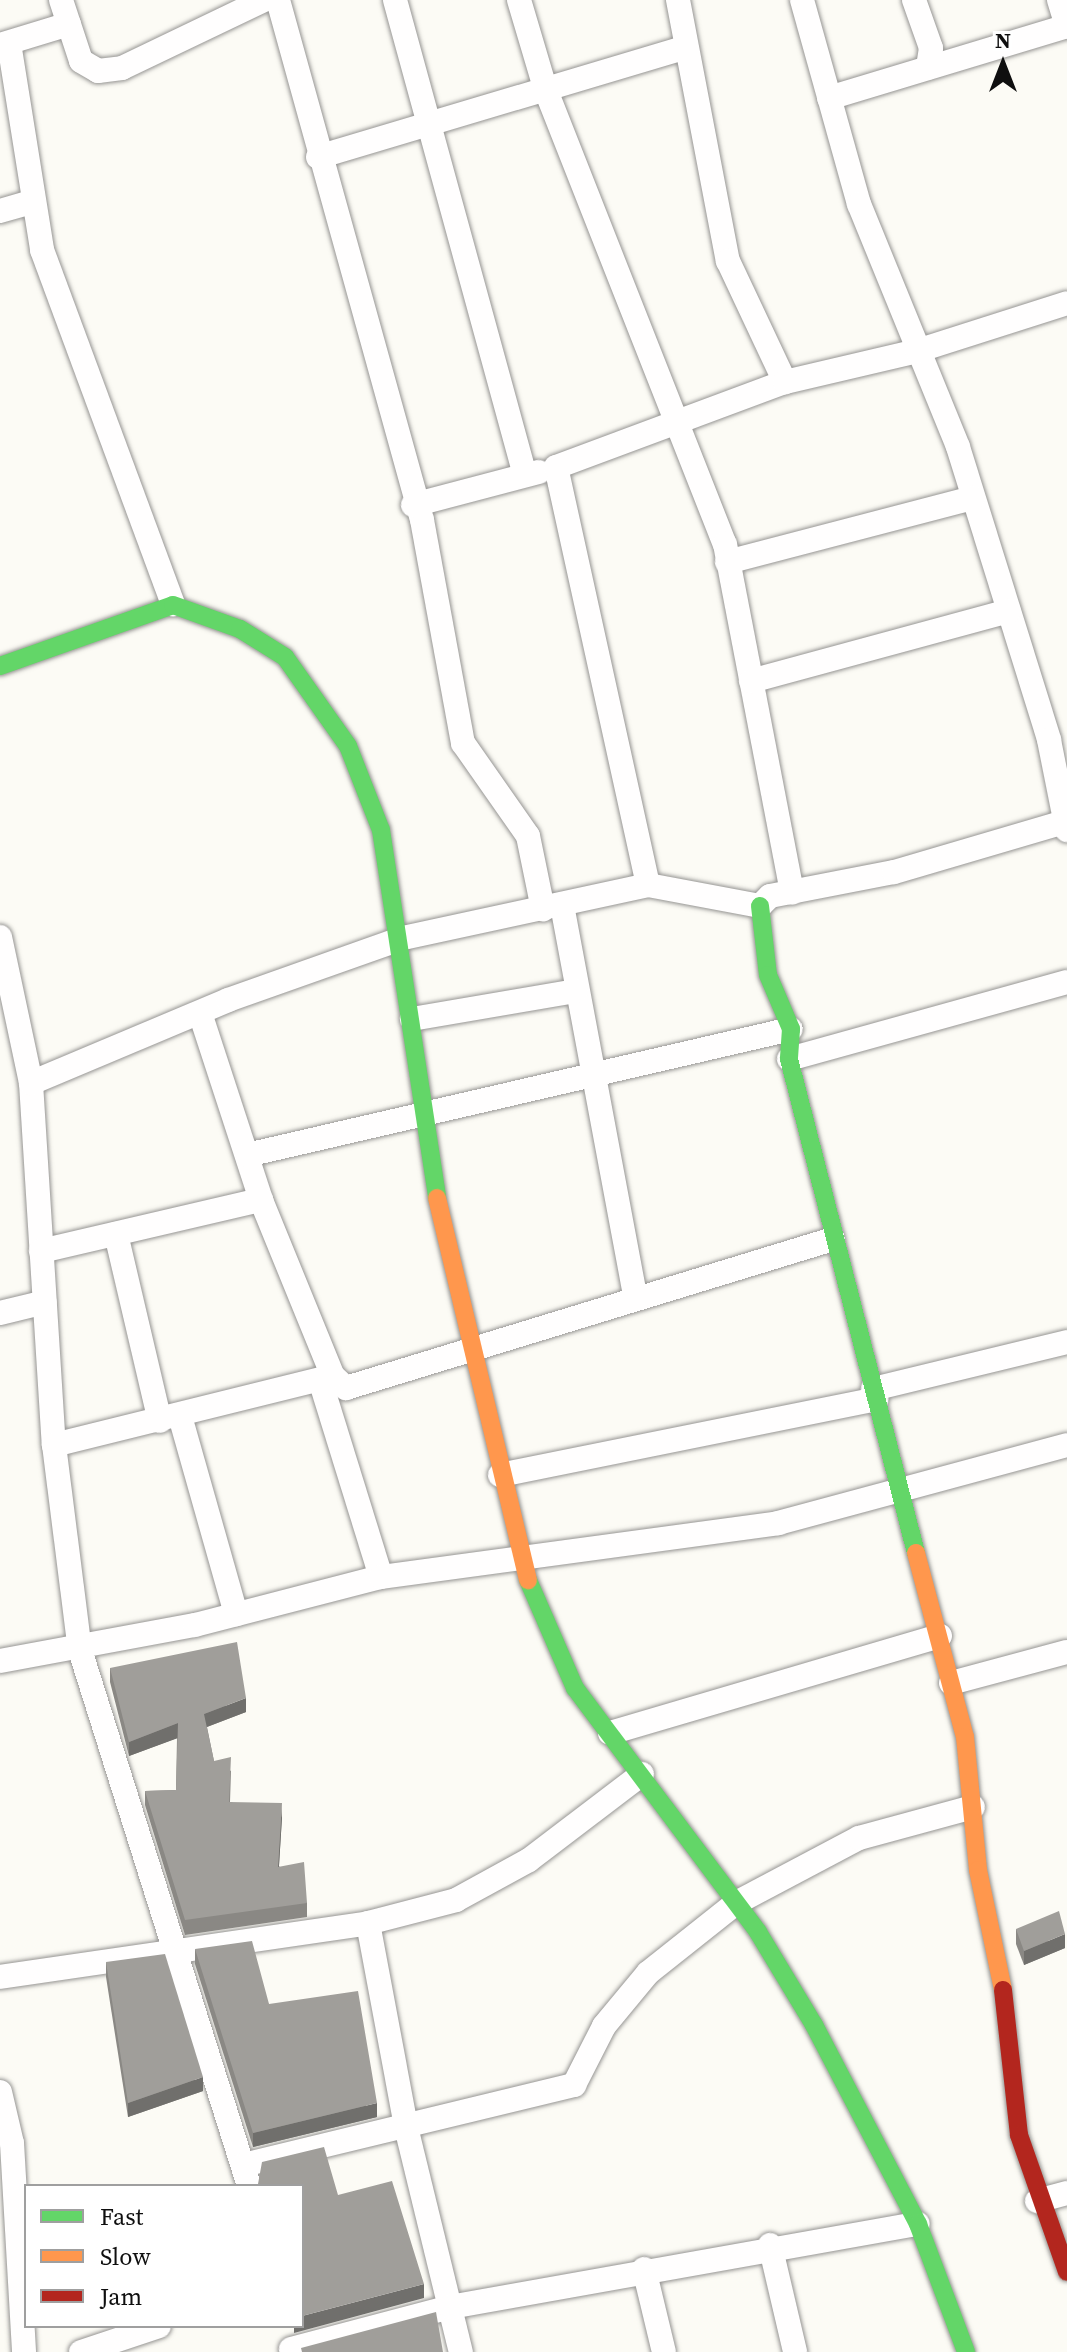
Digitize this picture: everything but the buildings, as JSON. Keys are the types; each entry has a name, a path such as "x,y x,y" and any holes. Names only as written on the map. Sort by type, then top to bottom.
{"street":[{"path":"61,0 81,61 98,71 122,68 264,0"},
{"path":"278,0 413,505 463,743 528,836 576,991 635,1295"},
{"path":"395,0 432,125 525,475"},
{"path":"519,0 545,88 675,419 700,466 727,562 792,893"},
{"path":"678,0 728,261 785,382"},
{"path":"31,1083 200,1013 403,938 648,885 760,906 792,893 1066,826 1058,737 1009,611 973,498 859,204 802,0"},
{"path":"914,0 931,48 928,68"},
{"path":"829,98 1067,26 1059,0"},
{"path":"69,24 4,44 32,202 85,379 173,605"},
{"path":"318,157 686,47"},
{"path":"0,211 32,202"},
{"path":"413,505 556,467 675,419 785,382 917,351 1067,303"},
{"path":"556,467 648,885"},
{"path":"727,562 973,498"},
{"path":"0,666 173,605 240,629 285,657 348,746 381,830 403,938 422,1112 518,1556 575,1688 736,1903 814,2025 918,2224 966,2352"},
{"path":"751,681 1009,611"},
{"path":"760,906 768,975 791,1029 789,1059 833,1239 951,1683 973,1807 984,1907 1012,2031 1019,2135 1037,2201 1067,2272"},
{"path":"0,937 3,963 31,1083 54,1445 80,1650 169,1949 246,2176 406,2127 574,2085 604,2026 648,1973 736,1903 859,1838 973,1807"},
{"path":"789,1059 1067,982"},
{"path":"412,1019 576,991"},
{"path":"200,1013 261,1200 327,1378 381,1577"},
{"path":"247,1155 422,1112 591,1078 791,1029"},
{"path":"41,1251 261,1200"},
{"path":"116,1234 170,1419 236,1614"},
{"path":"54,1445 327,1378 357,1389 472,1353 635,1295 833,1239"},
{"path":"0,1313 45,1302"},
{"path":"500,1475 875,1394 1067,1342"},
{"path":"0,1661 80,1650 381,1577 778,1523 900,1494 1067,1445"},
{"path":"610,1733 940,1636"},
{"path":"951,1683 1067,1652"},
{"path":"0,1977 169,1949 368,1923 456,1900 529,1860 642,1774"},
{"path":"368,1923 406,2127 461,2352"},
{"path":"0,2092 10,2235 24,2352"},
{"path":"1037,2201 1067,2193"},
{"path":"289,2342 450,2307 770,2245 835,2241 918,2224"},
{"path":"770,2245 795,2352"},
{"path":"644,2269 664,2352"},
{"path":"81,2352 153,2328"}],"traffic: fast":[{"path":"0,666 173,605 240,629 285,657 348,746 381,830 437,1198"},
{"path":"760,906 768,975 791,1029 789,1059 916,1553"},
{"path":"528,1580 575,1688 758,1932 814,2025 918,2224 966,2352"}],"traffic: slow":[{"path":"437,1198 528,1580"},
{"path":"916,1553 965,1737 978,1870 1003,1990"}],"traffic: jam":[{"path":"1003,1990 1019,2135 1067,2272"}]}
